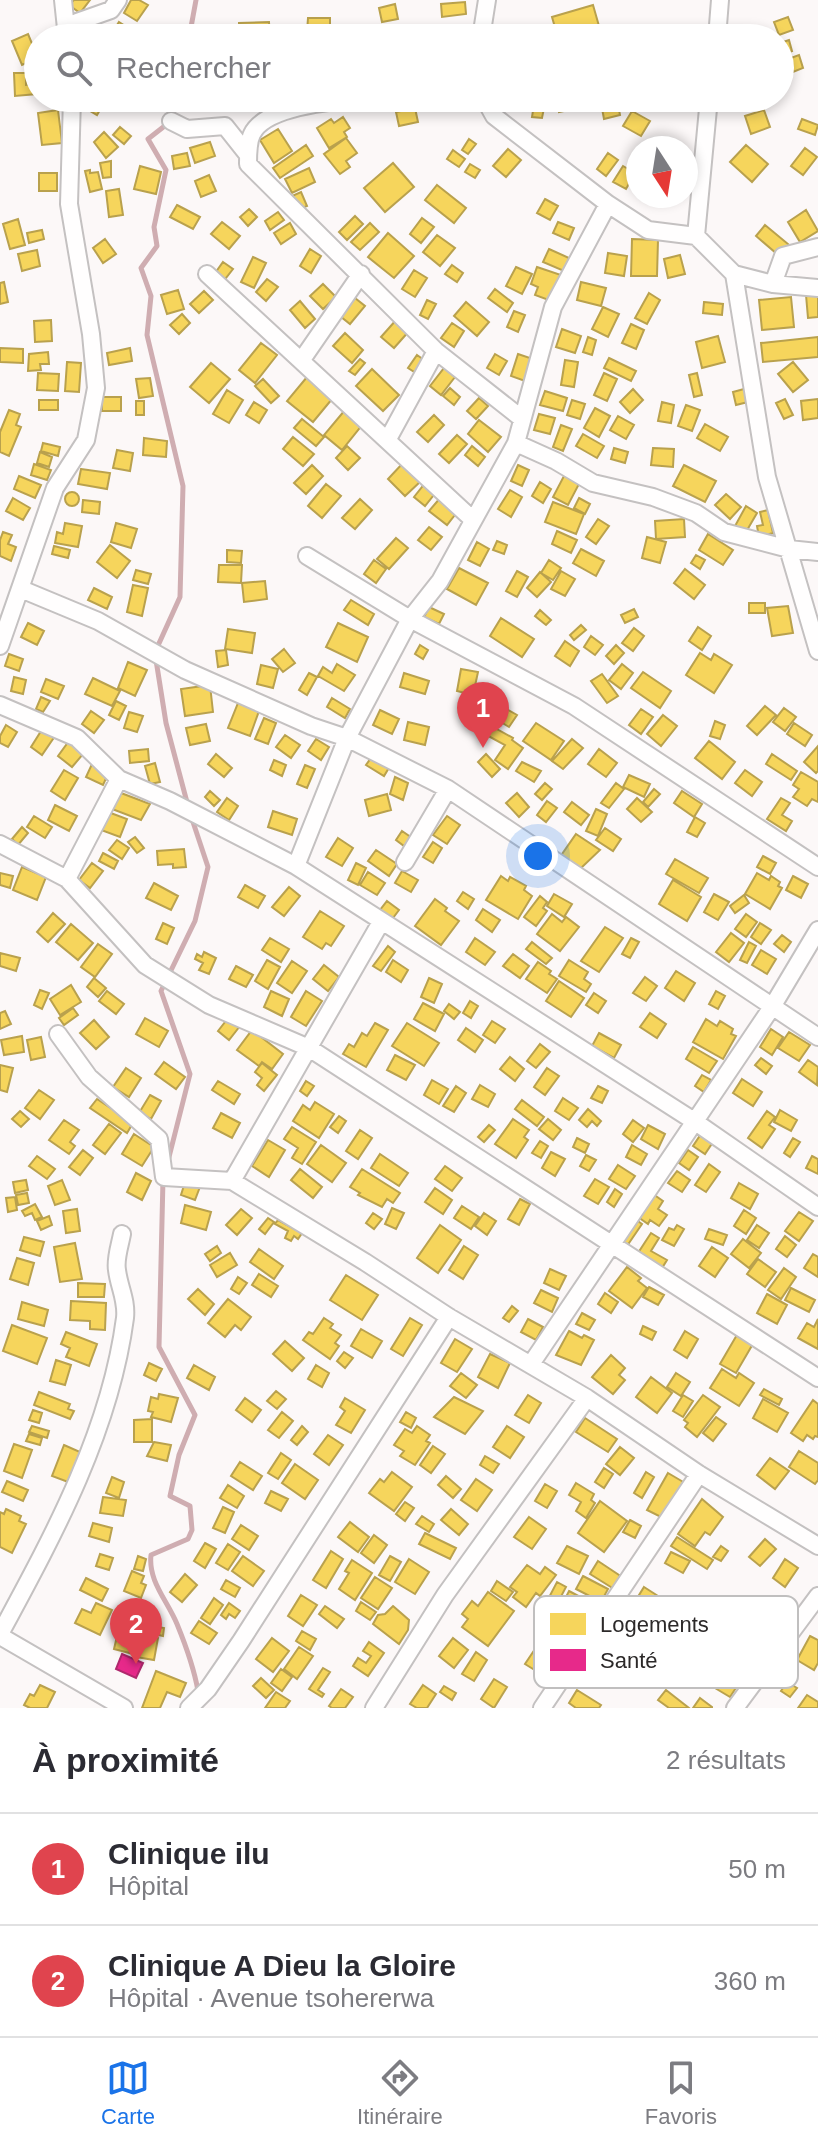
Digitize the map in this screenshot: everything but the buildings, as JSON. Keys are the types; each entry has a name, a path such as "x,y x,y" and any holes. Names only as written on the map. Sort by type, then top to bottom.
{"street":[{"path":"63,0 65,24"},
{"path":"76,24 111,10 118,0"},
{"path":"483,24 487,0"},
{"path":"718,24 720,0"},
{"path":"0,646 55,488 86,440 96,388 91,334 69,204 72,112"},
{"path":"279,112 261,122 251,134 248,164 436,351 521,418"},
{"path":"492,112 608,204 648,230 696,236 734,274 773,284 818,288"},
{"path":"696,236 708,112"},
{"path":"171,121 187,129 225,126 248,155"},
{"path":"296,866 347,738 410,619 440,581 516,443 553,307 608,204"},
{"path":"773,284 783,256 818,247"},
{"path":"207,274 472,519"},
{"path":"301,361 361,274"},
{"path":"734,274 767,477 818,651"},
{"path":"388,439 436,351"},
{"path":"516,443 593,483 653,497 696,513 724,532 789,549 818,552"},
{"path":"307,556 410,619 574,706 818,867"},
{"path":"21,589 98,621 185,670 311,726 347,738 448,789 818,1037"},
{"path":"0,705 77,738 119,779 170,801 296,866 694,1121 818,1207"},
{"path":"67,879 119,779"},
{"path":"405,862 448,789"},
{"path":"0,844 67,879 145,965 209,1005 309,1048 818,1378"},
{"path":"232,1181 381,922"},
{"path":"531,1364 772,1007 818,930"},
{"path":"58,1034 89,1077 159,1139 164,1177 232,1181 449,1317 587,1398 699,1474 818,1546"},
{"path":"122,1234 116,1268 125,1299 125,1315 106,1411 52,1537 0,1635 124,1708"},
{"path":"196,1701 387,1418 449,1317"},
{"path":"374,1708 445,1595 587,1398"},
{"path":"617,1596 699,1474"},
{"path":"798,1623 818,1596"},
{"path":"542,1708 555,1688"},
{"path":"735,1708 750,1688"}],"waterway":[{"path":"192,24 196,0"},
{"path":"156,650 180,597 183,486 147,335 151,296 141,268 157,246 154,227 166,170 148,139 171,121 173,112"},
{"path":"156,660 166,723 188,806"},
{"path":"168,1161 190,1074 161,991 195,921 208,867 192,819"},
{"path":"163,1179 159,1347 195,1415 179,1455 170,1496 190,1506 192,1530 188,1539 151,1555 151,1564 155,1582 184,1641 198,1691"}],"place":[{"name":"Clinique ilu","path":"483,748"},
{"name":"Clinique A Dieu la Gloire","path":"136,1664"}]}
